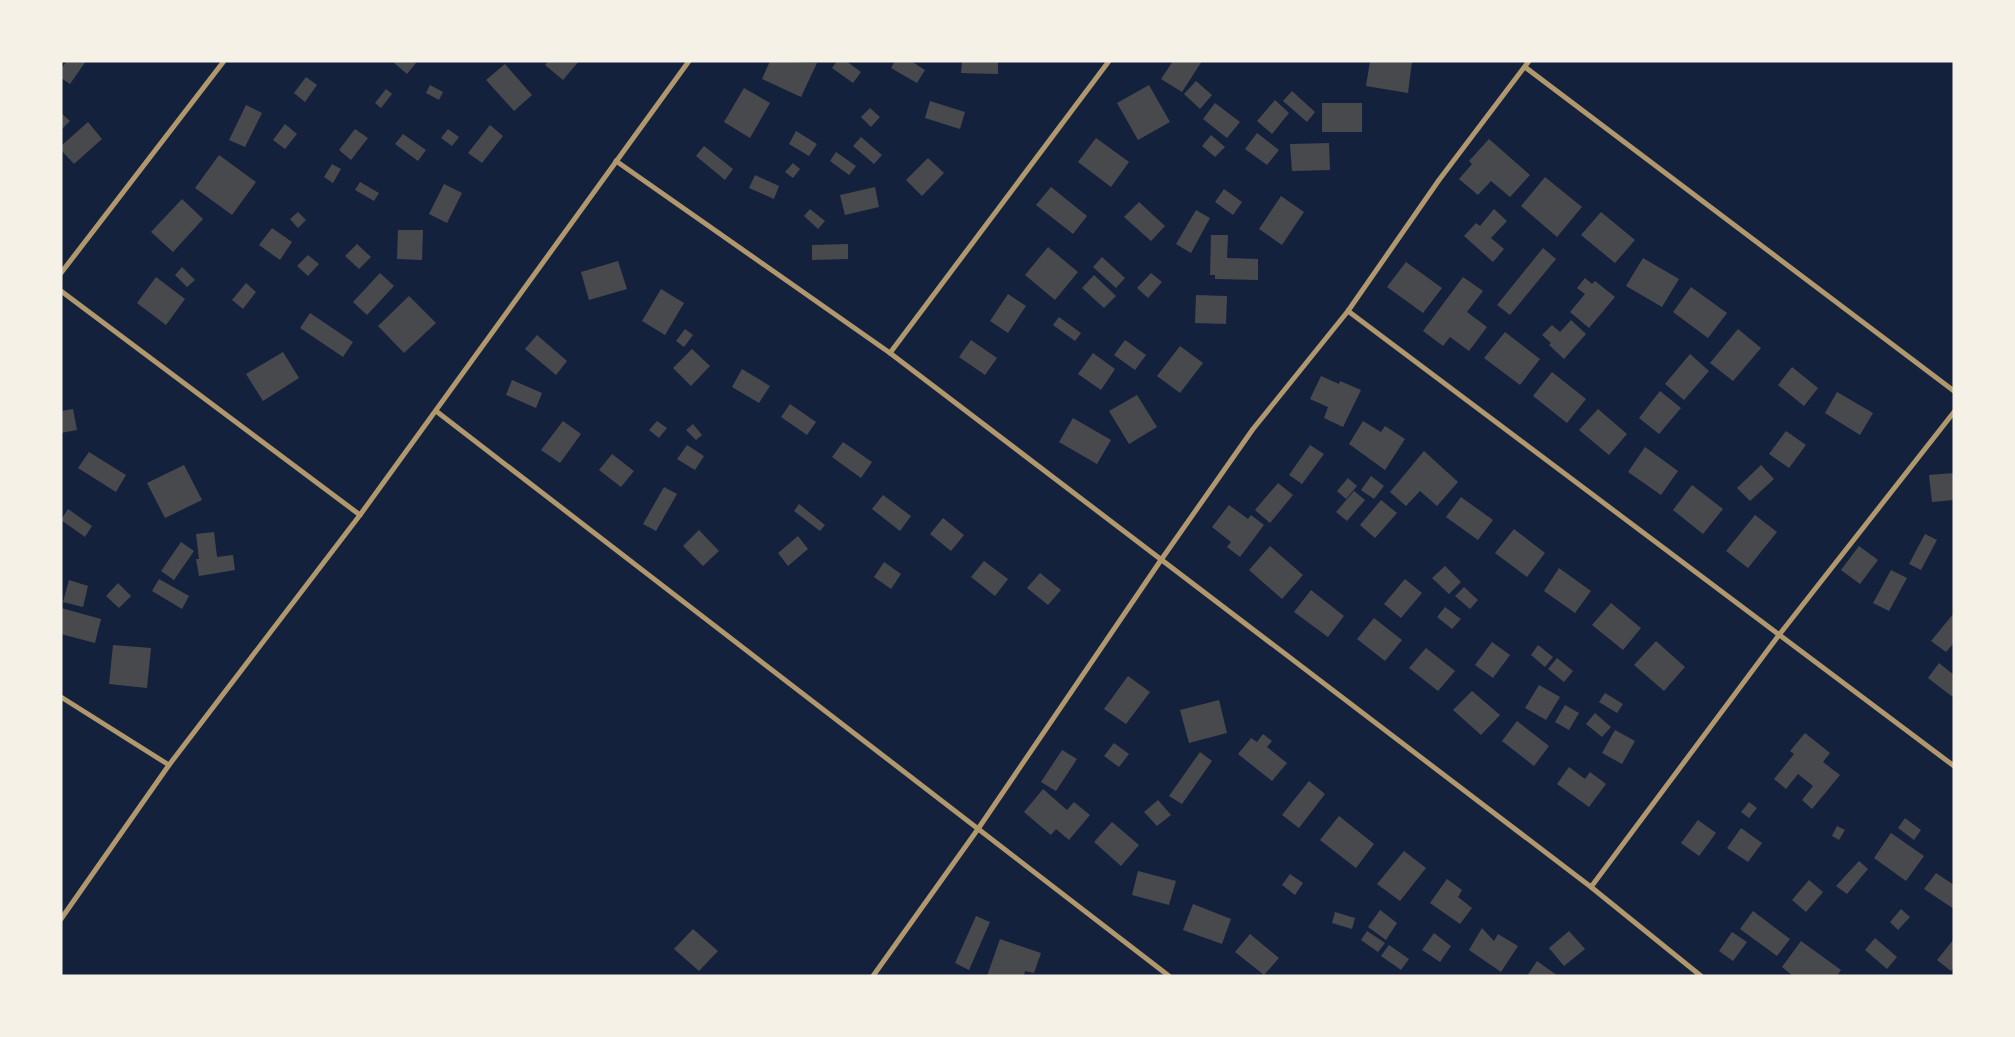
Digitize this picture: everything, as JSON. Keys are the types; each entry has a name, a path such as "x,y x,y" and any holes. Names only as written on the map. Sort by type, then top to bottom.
{"street":[{"path":"61,273 224,61"},
{"path":"61,919 169,765 360,515 689,61"},
{"path":"890,353 1109,61"},
{"path":"874,976 978,829 1161,560 1253,429 1348,311 1439,180 1530,61"},
{"path":"1525,67 1954,391"},
{"path":"616,161 890,353 1591,887 1701,976"},
{"path":"61,291 360,515"},
{"path":"1348,311 1954,766"},
{"path":"436,411 1169,976"},
{"path":"1591,887 1779,635 1954,412"},
{"path":"61,697 169,765"}],"building":[{"path":"67,61 86,61 70,84 61,78 61,69"},
{"path":"392,61 413,61 416,63 407,74"},
{"path":"548,61 579,61 563,80 545,65"},
{"path":"770,61 817,63 801,97 762,79"},
{"path":"837,61 846,61 861,72 853,83 832,68"},
{"path":"895,61 911,61 925,70 917,83 891,68"},
{"path":"962,61 998,61 998,74 961,73"},
{"path":"1173,61 1202,61 1182,92 1161,79"},
{"path":"1370,61 1412,61 1408,93 1366,86"},
{"path":"505,64 532,95 514,111 486,80"},
{"path":"306,77 317,85 305,102 294,93"},
{"path":"1196,81 1212,95 1200,109 1184,94"},
{"path":"430,85 443,92 439,100 426,93"},
{"path":"1149,85 1170,122 1138,140 1117,103"},
{"path":"744,88 770,103 750,138 724,122"},
{"path":"386,89 392,94 381,108 375,103"},
{"path":"1292,91 1315,112 1307,122 1283,101"},
{"path":"1275,100 1289,113 1272,134 1257,121"},
{"path":"930,101 965,112 960,129 925,118"},
{"path":"1215,103 1240,122 1227,138 1203,119"},
{"path":"1322,103 1362,103 1362,132 1322,132"},
{"path":"246,105 262,113 245,147 229,140"},
{"path":"870,108 880,117 871,127 861,117"},
{"path":"61,113 70,121 61,130"},
{"path":"88,122 102,139 74,164 61,150 61,146"},
{"path":"285,124 297,134 285,149 273,140"},
{"path":"490,125 503,136 482,163 468,153"},
{"path":"355,129 368,138 351,160 339,150"},
{"path":"448,129 459,137 452,146 441,138"},
{"path":"796,131 817,144 809,156 789,144"},
{"path":"1257,133 1279,150 1267,165 1245,149"},
{"path":"403,134 426,150 418,161 395,144"},
{"path":"1211,135 1225,147 1215,157 1202,146"},
{"path":"861,137 882,155 874,164 853,146"},
{"path":"1096,138 1129,162 1111,187 1078,162"},
{"path":"1489,139 1530,175 1510,197 1491,181 1478,195 1459,179 1472,164 1469,161"},
{"path":"1329,143 1330,170 1292,171 1290,144"},
{"path":"704,146 733,169 725,180 696,156"},
{"path":"836,152 856,166 849,175 830,161"},
{"path":"219,155 256,182 232,215 195,188"},
{"path":"928,158 944,173 922,196 906,180"},
{"path":"793,163 800,169 793,178 785,172"},
{"path":"332,164 341,169 333,183 324,177"},
{"path":"755,175 779,186 774,199 749,188"},
{"path":"1545,177 1582,207 1557,237 1521,206"},
{"path":"360,182 379,193 374,201 355,190"},
{"path":"444,184 462,193 447,223 429,214"},
{"path":"875,187 879,207 845,215 840,195"},
{"path":"1051,187 1087,216 1073,234 1036,205"},
{"path":"1224,189 1242,202 1233,215 1215,202"},
{"path":"1281,196 1304,212 1282,245 1259,229"},
{"path":"182,199 203,219 173,252 151,232"},
{"path":"1139,202 1165,226 1151,241 1124,217"},
{"path":"810,209 825,221 818,229 804,216"},
{"path":"1494,209 1507,221 1491,238 1504,249 1493,262 1464,236 1476,223 1480,226"},
{"path":"1196,210 1210,218 1191,253 1176,244"},
{"path":"298,212 306,220 298,228 290,219"},
{"path":"1601,212 1635,240 1615,263 1581,235"},
{"path":"272,228 292,242 280,260 259,245"},
{"path":"398,230 423,230 422,260 397,259"},
{"path":"1211,235 1228,235 1227,258 1258,259 1258,280 1215,279 1215,275 1210,275"},
{"path":"357,244 371,257 359,269 345,256"},
{"path":"848,244 848,259 812,260 812,245"},
{"path":"1048,247 1078,272 1055,300 1025,275"},
{"path":"1543,248 1556,259 1510,315 1497,305"},
{"path":"308,255 319,264 308,276 297,266"},
{"path":"1102,257 1125,278 1116,288 1093,267"},
{"path":"1643,258 1679,279 1662,307 1626,286"},
{"path":"618,261 627,289 589,300 581,272"},
{"path":"1406,262 1442,288 1423,313 1387,287"},
{"path":"182,267 195,280 187,287 175,275"},
{"path":"380,273 394,286 367,315 353,302"},
{"path":"1151,273 1162,282 1148,298 1137,288"},
{"path":"1094,275 1116,296 1104,308 1082,288"},
{"path":"156,277 185,299 166,325 137,303"},
{"path":"1463,277 1483,291 1467,312 1487,327 1469,351 1450,337 1443,346 1423,331"},
{"path":"1585,278 1592,284 1595,281 1615,297 1589,328 1570,312 1585,294 1577,288"},
{"path":"246,283 256,292 243,309 232,300"},
{"path":"1691,287 1727,313 1708,338 1673,312"},
{"path":"661,289 684,303 665,335 642,321"},
{"path":"1008,294 1026,306 1008,333 990,321"},
{"path":"1196,295 1227,296 1226,324 1195,323"},
{"path":"409,296 436,323 404,353 378,326"},
{"path":"310,313 353,342 343,357 300,328"},
{"path":"1059,317 1081,333 1075,341 1053,325"},
{"path":"1571,320 1586,334 1564,359 1549,345 1551,343 1542,335 1552,325 1560,332"},
{"path":"685,329 693,335 684,347 676,341"},
{"path":"1738,329 1761,348 1733,381 1710,363"},
{"path":"1505,332 1540,359 1520,385 1484,358"},
{"path":"537,335 567,361 556,375 525,349"},
{"path":"971,340 997,358 985,375 959,357"},
{"path":"1125,340 1146,355 1135,370 1114,355"},
{"path":"1180,346 1203,363 1180,393 1157,376"},
{"path":"692,349 710,366 691,386 673,368"},
{"path":"283,352 299,378 263,401 246,374"},
{"path":"1093,353 1115,369 1101,390 1078,374"},
{"path":"1690,354 1709,371 1684,400 1665,384"},
{"path":"1792,367 1818,388 1804,406 1778,385"},
{"path":"742,369 770,386 759,403 732,387"},
{"path":"1552,372 1586,399 1567,423 1533,396"},
{"path":"1321,376 1339,384 1340,381 1361,390 1343,427 1324,418 1328,407 1310,399"},
{"path":"512,380 542,393 536,408 506,395"},
{"path":"1660,391 1681,408 1659,434 1639,418"},
{"path":"1837,392 1873,413 1860,435 1825,413"},
{"path":"1137,395 1157,427 1129,444 1109,411"},
{"path":"790,404 816,422 807,435 781,417"},
{"path":"73,409 77,430 61,433 61,411"},
{"path":"1598,409 1627,434 1609,455 1579,430"},
{"path":"1073,418 1111,440 1097,464 1059,442"},
{"path":"563,421 581,434 560,463 541,450"},
{"path":"657,421 667,428 659,438 649,430"},
{"path":"1363,421 1381,432 1385,426 1405,439 1385,470 1349,444"},
{"path":"693,424 702,435 696,440 686,430"},
{"path":"1786,431 1806,445 1789,468 1769,454"},
{"path":"843,442 872,462 861,478 832,457"},
{"path":"687,445 704,456 695,470 677,459"},
{"path":"1310,445 1324,454 1302,484 1289,475"},
{"path":"1645,447 1678,471 1661,495 1628,472"},
{"path":"1424,451 1458,482 1437,506 1420,491 1406,506 1390,492"},
{"path":"89,452 126,475 116,492 78,468"},
{"path":"612,454 634,471 621,487 599,470"},
{"path":"184,465 202,500 165,518 147,483"},
{"path":"1761,465 1774,479 1750,501 1737,488"},
{"path":"1954,473 1954,500 1932,502 1929,475"},
{"path":"1371,476 1384,486 1374,499 1361,490"},
{"path":"1348,478 1357,486 1346,499 1337,491"},
{"path":"1278,483 1293,495 1270,523 1255,510"},
{"path":"1692,485 1723,509 1703,534 1673,510"},
{"path":"664,487 677,494 656,531 643,524"},
{"path":"1354,491 1365,500 1347,521 1336,512"},
{"path":"883,495 911,516 900,531 872,509"},
{"path":"1461,497 1493,520 1478,540 1446,517"},
{"path":"1381,500 1397,513 1375,538 1360,525"},
{"path":"799,504 825,525 820,531 794,511"},
{"path":"1229,505 1248,519 1251,515 1264,525 1240,557 1227,547 1231,542 1212,527"},
{"path":"68,509 92,526 85,537 61,520"},
{"path":"1755,515 1777,532 1748,568 1726,551"},
{"path":"943,518 964,535 951,551 930,534"},
{"path":"1514,529 1545,553 1527,577 1495,553"},
{"path":"699,530 719,551 703,566 683,546"},
{"path":"214,532 217,557 233,555 235,570 199,576 196,559 199,559 196,534"},
{"path":"1925,534 1937,540 1921,570 1909,564"},
{"path":"798,536 808,549 788,566 778,553"},
{"path":"181,542 194,551 174,580 161,571"},
{"path":"1270,546 1303,575 1282,599 1249,570"},
{"path":"1859,546 1878,560 1860,584 1841,570"},
{"path":"984,561 1008,579 995,596 971,577"},
{"path":"884,562 901,574 891,589 874,577"},
{"path":"1445,566 1461,582 1449,594 1432,578"},
{"path":"1559,568 1591,591 1575,613 1544,591"},
{"path":"1891,570 1907,578 1889,611 1873,603"},
{"path":"1040,573 1061,590 1048,605 1027,588"},
{"path":"159,579 189,596 182,609 152,591"},
{"path":"1405,579 1422,593 1401,618 1384,604"},
{"path":"69,580 88,586 83,607 63,602"},
{"path":"118,583 131,596 119,608 106,596"},
{"path":"1464,587 1478,600 1470,609 1455,596"},
{"path":"1311,590 1344,616 1328,637 1294,612"},
{"path":"1611,603 1641,628 1623,650 1592,625"},
{"path":"1445,607 1461,619 1452,629 1437,617"},
{"path":"61,608 101,619 95,643 61,634"},
{"path":"1954,613 1954,643 1946,652 1931,641"},
{"path":"1374,618 1402,640 1385,661 1357,639"},
{"path":"1656,641 1685,667 1664,691 1634,665"},
{"path":"1492,642 1510,655 1493,678 1475,665"},
{"path":"113,645 151,648 147,688 109,684"},
{"path":"1538,645 1553,657 1545,667 1531,655"},
{"path":"1426,648 1455,671 1438,691 1409,668"},
{"path":"1557,658 1573,671 1564,682 1548,669"},
{"path":"1939,663 1954,675 1954,698 1928,678"},
{"path":"1128,676 1150,692 1126,724 1104,709"},
{"path":"1539,685 1560,697 1546,720 1525,708"},
{"path":"1472,691 1500,715 1481,735 1453,710"},
{"path":"1605,693 1623,704 1617,713 1599,702"},
{"path":"1219,700 1227,733 1189,743 1180,710"},
{"path":"1565,705 1579,713 1569,730 1555,722"},
{"path":"1595,713 1611,727 1602,737 1586,724"},
{"path":"1517,721 1549,746 1534,766 1502,741"},
{"path":"1615,730 1635,741 1622,764 1602,753"},
{"path":"1805,733 1830,753 1823,762 1840,775 1812,809 1802,800 1813,786 1798,774 1786,789 1774,779 1794,754 1790,751"},
{"path":"1263,734 1272,741 1267,747 1287,763 1272,781 1238,754 1251,738 1257,742"},
{"path":"1114,743 1129,754 1119,767 1104,756"},
{"path":"1062,750 1077,759 1056,791 1041,782"},
{"path":"1200,752 1212,761 1182,804 1169,796"},
{"path":"1569,767 1585,779 1590,772 1606,784 1589,807 1557,784"},
{"path":"1309,781 1325,794 1299,828 1282,815"},
{"path":"1043,789 1067,810 1074,802 1090,815 1069,840 1056,829 1051,835 1024,812"},
{"path":"1158,800 1171,815 1157,826 1144,812"},
{"path":"1749,802 1757,808 1749,818 1741,812"},
{"path":"1339,816 1374,844 1356,868 1320,840"},
{"path":"1905,818 1921,830 1914,840 1898,828"},
{"path":"1698,820 1716,833 1699,856 1681,843"},
{"path":"1112,822 1139,845 1121,866 1094,842"},
{"path":"1837,826 1845,830 1839,840 1832,836"},
{"path":"1741,828 1762,843 1748,862 1727,848"},
{"path":"1891,833 1924,856 1906,881 1874,858"},
{"path":"1404,851 1426,868 1400,901 1377,884"},
{"path":"1859,861 1868,869 1847,894 1836,886"},
{"path":"1138,871 1176,881 1169,905 1132,895"},
{"path":"1936,873 1954,885 1954,909 1924,889"},
{"path":"1290,874 1303,883 1295,895 1282,885"},
{"path":"1447,879 1462,890 1458,897 1472,908 1460,924 1430,903"},
{"path":"1809,880 1823,892 1806,912 1792,900"},
{"path":"1193,904 1231,919 1222,944 1183,930"},
{"path":"1901,909 1910,917 1898,930 1890,922"},
{"path":"1380,910 1397,923 1386,940 1368,927"},
{"path":"1753,911 1790,939 1777,956 1740,929"},
{"path":"1335,912 1355,918 1352,929 1332,923"},
{"path":"976,916 990,922 969,970 955,963"},
{"path":"1482,928 1494,941 1498,934 1518,946 1501,972 1469,950"},
{"path":"693,929 718,951 699,971 674,949"},
{"path":"1367,931 1385,943 1378,952 1361,940"},
{"path":"1569,931 1585,949 1564,966 1549,948"},
{"path":"1732,932 1747,942 1733,961 1719,951"},
{"path":"1434,933 1451,946 1440,962 1422,950"},
{"path":"1250,934 1279,958 1264,975 1235,952"},
{"path":"1875,938 1897,957 1887,969 1865,950"},
{"path":"1000,939 1041,953 1034,973 1025,971 1024,976 987,976"},
{"path":"1954,939 1954,967 1951,971 1937,960"},
{"path":"1801,941 1841,970 1837,976 1793,976 1782,967"},
{"path":"1389,945 1409,959 1401,970 1381,956"},
{"path":"1537,961 1558,976 1527,976"}]}
